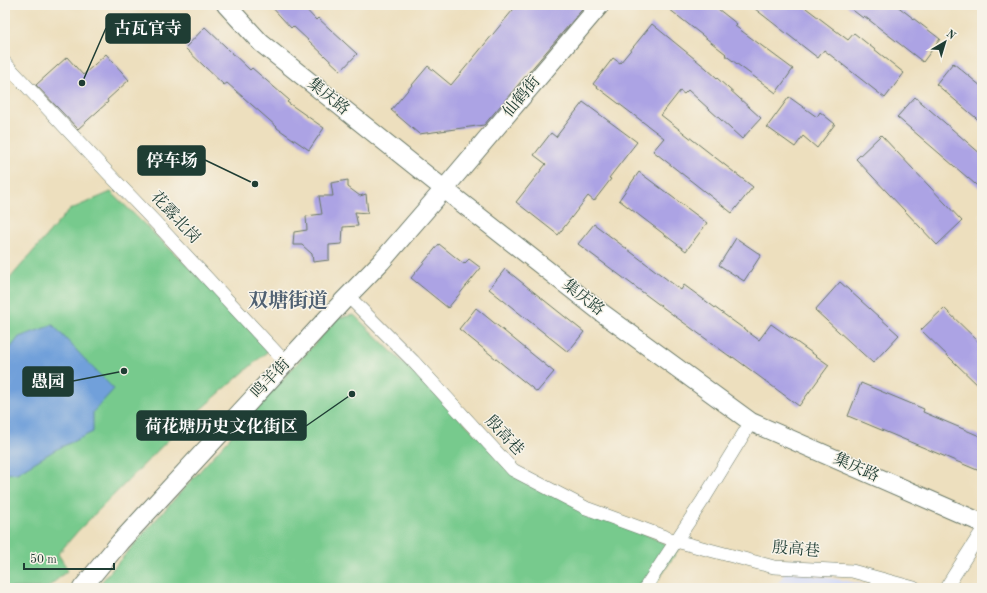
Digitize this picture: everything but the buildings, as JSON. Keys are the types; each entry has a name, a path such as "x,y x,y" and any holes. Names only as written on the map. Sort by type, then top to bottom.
{"main road":[{"name":"集庆路","path":"226,5 261,43 444,189 602,313 751,422 982,523"},
{"name":"仙鹤街","path":"444,189 600,5"},
{"name":"鸣羊街","path":"82,588 120,542 381,262 444,189"}],"street":[{"name":"花露北岗","path":"5,63 286,363"},
{"name":"殷高巷","path":"348,296 413,361 513,470 586,508 676,541 774,566 852,571 914,588"},
{"path":"645,588 703,500 751,422"},
{"path":"946,588 982,531"}],"shaded area":[{"path":"786,571 848,581 877,588 775,588"}],"green space":[{"path":"111,192 231,308 268,351 186,422 77,532 58,554 68,570 47,588 5,588 5,284 69,210"},
{"path":"354,315 513,470 678,550 653,588 96,588 338,318"}],"water":[{"path":"53,325 114,389 93,412 93,432 55,450 17,473 5,474 5,355 19,337"}],"place":[{"name":"古瓦官寺","path":"82,83"},
{"name":"停车场","path":"255,184"},
{"name":"愚园","path":"124,371"},
{"name":"荷花塘历史文化街区","path":"352,394"}],"district":[{"name":"双塘街道","path":"288,302"}]}
